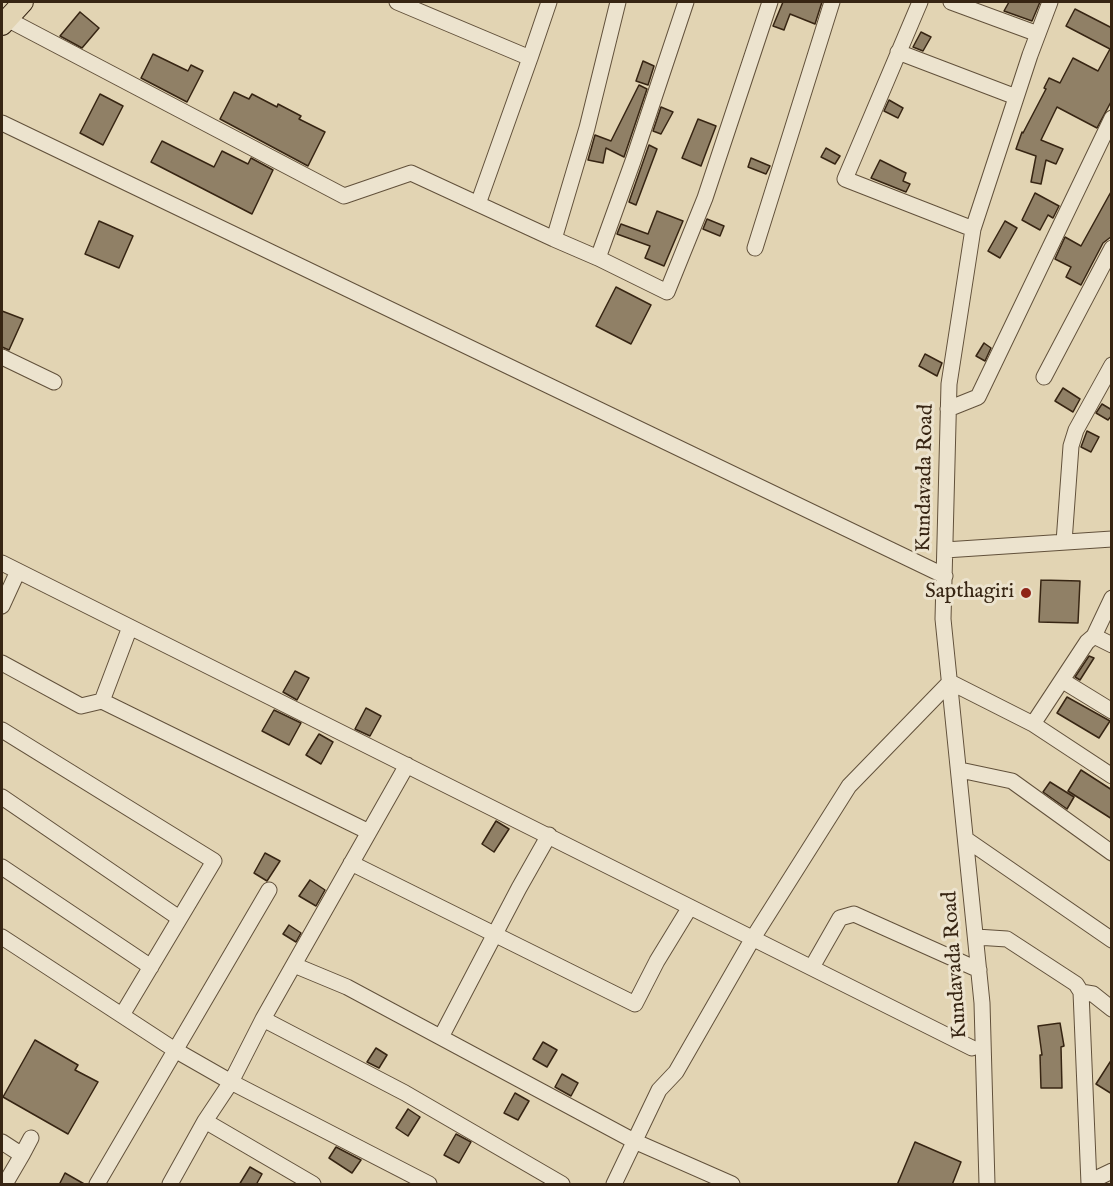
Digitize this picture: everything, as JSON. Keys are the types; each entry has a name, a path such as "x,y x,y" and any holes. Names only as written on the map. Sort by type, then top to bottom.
{"main road":[{"path":"4,22 23,2"}],"street":[{"path":"397,2 530,58"},
{"path":"478,204 549,2"},
{"path":"554,239 587,128 618,2"},
{"path":"598,258 686,2"},
{"path":"4,22 344,196 411,173 667,292 705,198 770,2"},
{"path":"755,248 832,2"},
{"path":"920,2 845,179 973,229"},
{"path":"951,2 1038,34"},
{"name":"Kundavada Road","path":"987,1185 982,1003 944,619 949,384 973,229 1050,2"},
{"path":"898,52 1016,97"},
{"path":"948,409 978,397 1112,118"},
{"path":"2,123 945,576"},
{"path":"1044,377 1112,248"},
{"path":"2,357 54,382"},
{"path":"1064,542 1071,446 1076,430 1112,365"},
{"path":"945,550 1112,538"},
{"path":"2,563 972,1048"},
{"path":"2,606 18,571"},
{"path":"1033,724 1087,642 1094,636 1112,597"},
{"path":"102,701 130,627"},
{"path":"1094,636 1112,645"},
{"path":"2,663 81,706 102,701 369,832"},
{"path":"1063,681 1112,711"},
{"path":"614,1185 659,1090 676,1072 753,938 849,786 950,682 1033,724 1112,776"},
{"path":"2,730 213,861 122,1016"},
{"path":"171,1184 205,1121 231,1082 263,1019 407,765"},
{"path":"960,770 1012,781 1112,853"},
{"path":"2,797 179,918"},
{"path":"441,1037 549,835"},
{"path":"967,840 1112,940"},
{"path":"351,863 635,1004 657,961 690,907"},
{"path":"2,867 151,967"},
{"path":"97,1185 269,890"},
{"path":"812,967 840,918 854,914 979,970"},
{"path":"2,937 175,1050 231,1082 429,1185"},
{"path":"976,937 1007,939 1076,984 1082,992 1089,1183 1112,1171"},
{"path":"294,965 347,987 634,1141 732,1185"},
{"path":"1082,992 1093,994 1112,1009"},
{"path":"263,1019 405,1093 561,1185"},
{"path":"205,1121 313,1185"},
{"path":"5,1185 31,1138"},
{"path":"2,1142 22,1155"}],"building":[{"path":"783,2 822,2 815,24 790,14 784,30 773,26"},
{"path":"1009,2 1040,2 1032,21 1004,11"},
{"path":"1075,9 1112,28 1112,100 1097,128 1057,107 1041,140 1063,149 1056,164 1046,160 1041,184 1031,182 1036,156 1016,149 1022,132 1046,89 1044,88 1049,78 1060,83 1073,58 1098,71 1110,49 1066,26"},
{"path":"80,12 99,28 82,48 60,36"},
{"path":"921,32 931,37 923,51 913,47"},
{"path":"153,54 188,71 191,65 203,71 187,102 141,78"},
{"path":"643,61 654,66 648,85 636,81"},
{"path":"639,85 647,89 624,157 606,148 603,163 588,160 595,135 611,141"},
{"path":"234,92 249,99 252,94 277,107 278,104 301,116 299,119 325,132 308,166 220,119"},
{"path":"100,94 123,106 103,145 80,133"},
{"path":"889,100 903,108 898,118 884,111"},
{"path":"661,107 673,112 661,134 653,131"},
{"path":"698,119 716,126 701,166 682,158"},
{"path":"162,141 214,167 222,151 248,164 251,158 273,170 252,214 151,162"},
{"path":"649,145 657,149 636,205 629,202"},
{"path":"826,148 840,156 835,164 821,157"},
{"path":"751,158 770,166 766,174 748,167"},
{"path":"880,160 906,173 903,181 910,184 906,192 871,178"},
{"path":"1112,190 1112,236 1103,243 1081,285 1066,277 1071,267 1055,259 1065,237 1081,246"},
{"path":"1035,193 1059,206 1053,218 1048,215 1040,230 1022,220"},
{"path":"657,211 683,221 664,266 645,258 650,246 617,234 621,224 648,234"},
{"path":"707,219 724,226 720,236 703,229"},
{"path":"99,221 133,236 119,268 85,254"},
{"path":"1005,221 1017,228 1000,258 988,251"},
{"path":"616,287 651,305 631,344 596,326"},
{"path":"2,311 23,319 9,350 2,347"},
{"path":"984,343 991,348 985,361 976,356"},
{"path":"925,354 942,363 937,376 919,366"},
{"path":"1063,388 1080,399 1073,412 1055,401"},
{"path":"1102,404 1112,410 1112,415 1108,420 1096,413"},
{"path":"1087,431 1099,437 1091,452 1081,447"},
{"path":"1041,580 1080,581 1078,623 1039,622"},
{"path":"1089,656 1094,658 1080,680 1075,677"},
{"path":"295,671 309,678 297,700 283,692"},
{"path":"1067,697 1110,721 1099,738 1057,713"},
{"path":"366,708 381,716 370,736 355,729"},
{"path":"274,710 301,723 289,745 262,731"},
{"path":"319,734 333,742 321,764 306,755"},
{"path":"1081,770 1112,790 1112,819 1068,791"},
{"path":"1050,782 1074,797 1067,809 1043,792"},
{"path":"496,821 509,829 494,852 482,844"},
{"path":"265,853 280,861 267,881 254,873"},
{"path":"310,880 325,890 316,906 299,896"},
{"path":"289,925 301,933 296,942 283,934"},
{"path":"1060,1023 1064,1046 1061,1047 1062,1088 1041,1088 1040,1055 1042,1055 1038,1026"},
{"path":"35,1040 78,1065 75,1070 98,1082 68,1134 3,1097"},
{"path":"543,1042 557,1050 547,1067 533,1059"},
{"path":"376,1048 387,1055 379,1068 367,1062"},
{"path":"1112,1059 1112,1094 1096,1084"},
{"path":"562,1074 578,1083 571,1096 555,1087"},
{"path":"515,1093 529,1101 518,1120 504,1113"},
{"path":"408,1109 420,1117 408,1136 396,1128"},
{"path":"456,1134 471,1142 459,1163 444,1155"},
{"path":"915,1142 961,1162 952,1185 897,1185"},
{"path":"336,1147 361,1160 352,1173 329,1158"},
{"path":"250,1167 262,1174 256,1185 239,1185"},
{"path":"65,1173 86,1185 59,1185"}],"place":[{"name":"Sapthagiri","path":"1026,593"}]}
